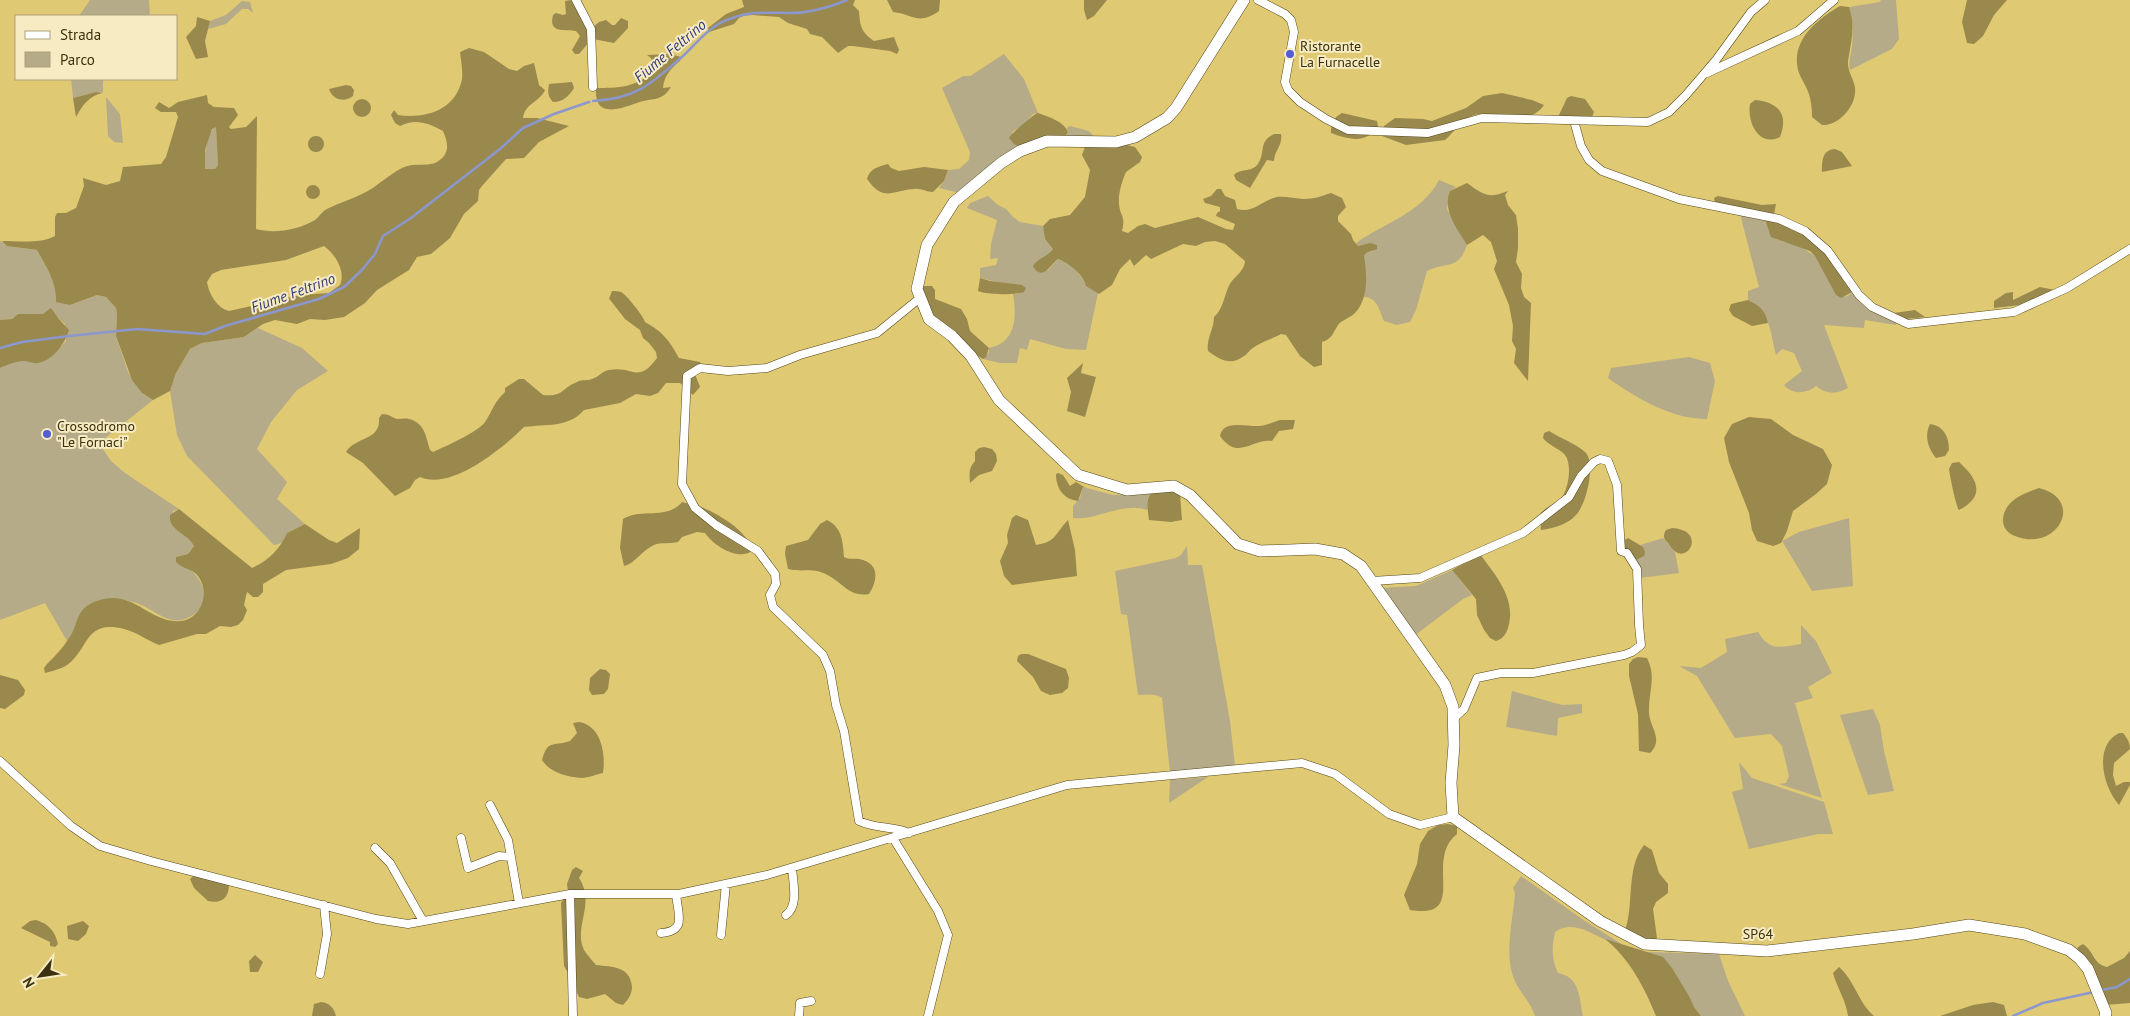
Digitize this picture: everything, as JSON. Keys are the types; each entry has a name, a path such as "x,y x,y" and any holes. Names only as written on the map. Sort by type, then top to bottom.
{"street":[{"path":"576,0 591,29 593,87"},
{"path":"0,761 71,826 100,846 376,919 408,924 570,894 676,894 726,884 792,868 1067,785 1302,763 1335,774 1390,814 1420,825 1453,817 1451,784 1454,745 1453,707 1445,685 1362,566 1343,554 1316,549 1260,551 1238,544 1190,495 1174,486 1127,490 1078,475 999,400 971,356 952,336 930,319 917,290 927,246 954,202 1001,163 1035,144 1064,141 1116,142 1135,137 1167,118 1176,108 1244,0"},
{"path":"1258,0 1285,14 1291,20 1294,32 1284,82 1288,90 1300,102 1326,119 1348,130 1428,133 1482,118 1574,122 1648,122 1669,112 1704,74 1751,12 1765,0"},
{"path":"1704,74 1798,31 1834,0"},
{"path":"1574,122 1581,146 1589,160 1602,171 1679,199 1779,219 1805,231 1828,251 1859,295 1872,307 1908,324 2014,312 2067,288 2130,250"},
{"path":"909,833 897,828 870,826 859,821 844,731 836,705 830,671 823,655 773,607 770,596 776,584 775,574 758,551 716,525 695,508 682,484 687,376 700,368 728,371 767,368 877,333 920,298"},
{"path":"1372,581 1420,578 1523,533 1569,497 1581,476 1594,462 1600,459 1608,461 1617,485 1621,551 1627,553 1637,568 1641,645 1624,656 1533,673 1501,673 1477,678 1464,709 1453,719"},
{"path":"490,805 508,840 519,903"},
{"name":"SP64","path":"1453,817 1600,921 1644,944 1767,951 1913,934 1969,925 2025,934 2069,950 2088,969 2105,1015"},
{"path":"461,838 468,868 499,856 511,857"},
{"path":"893,838 938,911 948,935 928,1016"},
{"path":"375,848 390,863 423,921"},
{"path":"786,916 791,912 794,905 792,868"},
{"path":"721,935 726,884"},
{"path":"570,894 574,1016"},
{"path":"661,933 673,932 679,924 676,894"},
{"path":"320,974 327,934 324,905"},
{"path":"799,1016 800,1004 811,1001"}],"green space":[{"path":"90,0 149,0 150,15 80,15"},
{"path":"1881,0 1896,0 1899,39 1892,49 1850,70 1849,61 1853,26 1849,7 1880,2"},
{"path":"242,1 250,2 253,13 248,9 242,9 226,24 208,29 210,21 226,15"},
{"path":"1004,54 1024,79 1038,113 1033,114 1024,125 1012,132 1020,147 960,193 939,188 948,170 959,169 969,160 970,152 942,88 963,76 970,76"},
{"path":"71,80 103,80 103,93 96,92 73,98"},
{"path":"106,97 120,114 123,143 114,142 108,136"},
{"path":"216,126 218,165 215,169 205,169 206,146 210,134"},
{"path":"1070,126 1089,131 1096,139 1065,137 1068,132 1067,128"},
{"path":"1439,180 1456,187 1450,191 1447,209 1467,245 1464,253 1456,262 1427,271 1416,310 1410,322 1397,325 1384,321 1375,302 1364,297 1364,256 1366,253 1373,251 1370,243 1358,246 1356,243 1413,209 1432,191"},
{"path":"988,196 1020,222 1043,226 1045,239 1053,249 1051,253 1035,263 1048,270 1058,259 1069,263 1090,287 1098,293 1086,350 1066,349 1030,339 1027,350 1020,348 1017,363 1000,363 983,359 989,352 989,348 1005,341 1010,335 1013,328 1015,311 1013,294 1019,294 997,282 980,278 980,268 996,265 998,258 990,259 991,244 997,220 967,208 970,203"},
{"path":"1740,214 1765,219 1782,241 1798,245 1815,256 1846,297 1854,291 1872,311 1897,322 1896,325 1865,320 1864,328 1824,325 1848,388 1832,393 1816,386 1808,391 1795,392 1784,385 1802,371 1794,353 1782,349 1776,355 1771,331 1765,317 1756,305 1748,300 1748,291 1759,287"},
{"path":"0,241 14,247 37,250 52,278 56,291 70,305 97,295 106,297 116,308 116,336 128,372 142,393 153,400 99,443 111,461 125,473 179,509 173,511 174,528 191,539 194,546 188,554 176,557 200,581 204,593 204,600 200,609 195,614 185,619 169,619 129,601 114,599 99,601 83,610 67,641 45,603 0,620 0,365 39,351 50,358 66,341 65,324 58,318 43,314 18,314 12,319 0,320"},
{"path":"258,328 302,348 328,371 297,390 271,422 257,449 287,482 277,499 305,524 287,533 282,542 274,545 187,456 177,435 170,391 176,373 190,349 202,343 244,337"},
{"path":"1689,357 1710,363 1715,381 1707,419 1680,415 1654,406 1608,378 1611,368"},
{"path":"1083,487 1113,495 1151,493 1148,498 1147,510 1138,508 1119,509 1091,517 1073,518 1073,506 1080,498"},
{"path":"1849,518 1853,586 1812,591 1782,541 1799,532"},
{"path":"1663,538 1675,552 1679,573 1640,578 1636,560 1643,547 1640,545"},
{"path":"1187,546 1188,565 1202,565 1230,721 1235,766 1170,773 1162,698 1154,695 1138,695 1127,615 1121,614 1115,571 1176,558 1181,555"},
{"path":"1452,570 1472,595 1463,599 1414,636 1379,588 1416,586"},
{"path":"1801,625 1816,641 1832,673 1808,687 1813,698 1795,703 1822,798 1779,784 1786,783 1789,776 1782,746 1771,734 1735,738 1697,676 1679,666 1701,668 1727,652 1725,639 1758,632 1767,643 1776,647 1801,644"},
{"path":"1512,691 1562,705 1582,704 1582,713 1558,718 1557,736 1506,727"},
{"path":"1873,709 1880,725 1894,791 1868,795 1840,715"},
{"path":"1739,762 1752,778 1824,802 1833,834 1818,834 1749,849 1732,792 1743,789"},
{"path":"1208,777 1169,803 1170,780"},
{"path":"1521,876 1623,945 1580,928 1567,927 1555,932 1553,952 1556,968 1558,973 1565,975 1575,983 1583,1016 1535,1016 1514,979 1509,948 1515,893 1513,888"},
{"path":"1647,952 1719,954 1728,981 1745,1016 1701,1016 1681,983"}],"shaded area":[{"path":"571,0 589,32 590,41 579,54 575,54 572,50 580,36 576,31 555,28 552,21 553,15 556,13 566,14 565,1"},
{"path":"742,0 855,0 853,5 859,11 861,25 866,35 874,41 894,37 899,50 897,54 890,51 848,46 838,53 822,37 810,34 807,29 788,23 779,17 743,16 734,24 709,32 708,28 726,14 744,7"},
{"path":"887,0 940,0 939,11 926,18 916,18 893,12"},
{"path":"1084,0 1107,0 1094,16 1087,20"},
{"path":"1967,0 2007,0 1994,15 1983,36 1974,44 1967,43 1962,22"},
{"path":"1840,6 1849,7 1851,14 1852,34 1848,65 1855,88 1855,95 1846,113 1835,122 1822,125 1812,117 1809,94 1799,73 1798,51 1801,42 1814,25"},
{"path":"197,17 210,21 205,41 208,57 196,59 186,37 196,26"},
{"path":"621,18 628,21 628,28 614,43 593,39 592,28 599,22 606,20 615,25"},
{"path":"469,48 484,52 509,69 517,71 524,66 534,63 539,85 545,90 527,109 523,118 537,118 569,126 539,142 524,158 506,159 479,190 478,201 464,214 450,238 431,254 417,257 409,270 377,290 365,303 344,317 325,320 310,319 297,324 275,320 263,324 244,337 202,343 190,349 176,373 170,391 153,400 142,393 132,380 116,336 116,308 106,297 97,295 70,305 56,302 53,281 37,250 7,246 2,241 36,241 55,236 55,217 57,213 66,213 76,208 84,186 83,178 106,185 120,181 123,167 161,164 166,157 178,117 176,112 161,112 155,108 159,102 169,108 178,102 207,95 208,103 214,107 234,108 238,115 229,127 231,129 246,127 257,116 256,229 278,231 294,229 315,220 327,209 364,193 402,168 434,163 444,156 447,146 443,131 422,122 411,122 400,126 395,123 391,115 394,110 398,115 429,114 446,105 459,90 462,79 460,52","holes":["216,127 218,165 215,169 205,169 205,150 212,129","324,246 335,258 342,274 340,285 329,293 300,295 229,311 217,304 210,291 207,282 212,274 221,270 286,260"]},
{"path":"671,54 681,57 680,61 666,76 663,88 671,87 660,98 616,109 603,108 599,104 596,98 596,88 627,86 642,80 653,69 651,58 647,55"},
{"path":"572,82 574,88 568,96 563,100 553,102 548,93 549,84"},
{"path":"346,85 351,86 354,90 353,96 343,100 333,96 329,89"},
{"path":"96,92 102,93 93,96 86,102 76,117 73,98"},
{"path":"1502,93 1532,100 1544,105 1537,112 1529,116 1474,115 1461,123 1445,140 1406,145 1382,136 1384,126 1395,118 1432,121 1466,108 1483,96"},
{"path":"1571,96 1585,99 1594,112 1592,117 1558,117 1567,98"},
{"path":"358,99 366,99 371,104 369,115 358,117 353,112 353,104"},
{"path":"1755,100 1770,103 1780,111 1783,122 1780,137 1766,139 1756,131 1750,118 1750,104"},
{"path":"1038,113 1063,125 1068,132 1065,137 1020,147 1014,144 1009,138 1010,136"},
{"path":"1342,113 1377,121 1378,126 1368,136 1363,138 1356,139 1331,133 1333,121"},
{"path":"1274,134 1281,134 1281,138 1274,161 1267,160 1250,188 1236,180 1234,175 1236,173 1252,169 1258,164 1266,140"},
{"path":"316,136 324,144 316,152 308,144"},
{"path":"1123,144 1135,147 1142,157 1140,162 1126,172 1120,192 1119,204 1123,219 1122,231 1128,233 1138,226 1145,224 1155,228 1198,217 1233,230 1235,224 1216,216 1220,211 1220,207 1205,203 1203,199 1211,196 1217,189 1221,189 1225,196 1235,200 1237,209 1243,210 1248,210 1277,197 1308,199 1331,193 1342,198 1346,207 1338,216 1338,221 1351,234 1358,246 1370,243 1377,245 1377,249 1366,253 1364,256 1366,286 1359,308 1354,314 1340,323 1330,337 1322,342 1322,365 1314,367 1300,356 1286,335 1281,334 1256,346 1235,361 1226,361 1208,351 1208,342 1214,317 1221,307 1230,284 1242,269 1245,261 1225,244 1215,241 1205,242 1196,246 1183,244 1151,259 1146,255 1134,266 1130,259 1120,269 1112,285 1099,294 1086,286 1082,278 1067,263 1058,259 1046,271 1036,271 1033,266 1035,263 1053,249 1045,239 1043,226 1050,219 1070,215 1085,197 1090,170 1082,155 1085,147"},
{"path":"1835,149 1842,152 1852,166 1822,172 1825,154 1827,151"},
{"path":"888,164 891,168 899,171 924,167 948,170 944,181 933,192 917,189 884,193 878,191 867,179 872,170"},
{"path":"1467,183 1491,195 1508,191 1505,195 1508,205 1516,215 1518,248 1516,262 1522,274 1521,288 1524,297 1531,303 1528,381 1514,363 1516,349 1512,341 1513,326 1509,305 1494,269 1497,261 1491,242 1483,235 1467,245 1449,212 1448,198 1450,191"},
{"path":"310,185 316,185 320,192 316,199 310,199 306,195 306,189"},
{"path":"1718,196 1762,205 1776,204 1774,214 1715,202 1714,198"},
{"path":"1765,219 1797,230 1818,245 1854,291 1841,298 1836,295 1815,256 1810,251 1771,237"},
{"path":"980,278 1022,285 1026,288 1024,292 1014,294 982,292 978,291"},
{"path":"922,286 932,286 935,290 935,299 961,309 967,319 970,331 989,348 986,357 983,359 976,355 933,317 921,290"},
{"path":"2040,287 2055,290 2020,305 1994,308 1994,301 2006,293 2013,292 2013,300"},
{"path":"612,291 621,292 627,297 645,322 665,337 679,358 700,362 701,367 695,374 700,387 693,395 680,383 666,383 658,393 650,396 636,394 620,403 584,410 571,420 548,425 524,427 503,446 476,465 446,478 433,480 420,477 415,480 410,488 395,496 363,463 346,452 350,447 376,431 382,414 397,419 414,421 422,427 430,450 433,452 481,426 498,399 505,392 505,388 519,379 524,379 543,395 555,395 579,381 590,380 607,371 617,369 635,372 645,371 657,358 656,352 643,338 640,330 625,319 609,299"},
{"path":"1748,300 1761,309 1768,323 1752,326 1733,316 1729,310 1731,304"},
{"path":"51,308 69,330 65,340 54,355 36,363 20,361 0,368 0,320 12,319 18,314 43,314"},
{"path":"1915,310 1925,317 1906,319 1894,313"},
{"path":"1083,363 1081,373 1096,377 1085,417 1067,411 1071,392 1067,378"},
{"path":"1749,417 1771,419 1793,435 1823,449 1832,465 1827,484 1793,511 1781,543 1773,546 1757,541 1752,530 1749,513 1729,462 1724,438 1732,424"},
{"path":"1280,420 1295,420 1293,429 1279,431 1272,441 1264,441 1239,448 1233,447 1220,436 1226,427 1236,425 1260,426"},
{"path":"1930,424 1939,427 1947,437 1949,450 1945,456 1936,458 1931,450 1927,437"},
{"path":"1549,431 1586,453 1589,459 1590,475 1583,503 1576,515 1560,526 1541,530 1540,514 1562,497 1569,476 1565,455 1543,438 1544,433"},
{"path":"979,448 992,449 996,454 997,461 992,471 979,475 970,483 970,471 975,461 975,452"},
{"path":"1959,462 1971,475 1976,487 1976,493 1968,505 1959,510 1949,469 1952,463"},
{"path":"1056,474 1063,475 1070,486 1076,482 1086,488 1083,487 1078,501 1068,498 1061,492 1056,479"},
{"path":"2039,488 2053,494 2061,503 2063,513 2060,523 2053,531 2043,537 2030,539 2009,533 2005,529 2003,519 2010,503 2018,497"},
{"path":"1174,490 1180,494 1182,520 1171,522 1149,520 1147,503 1151,493"},
{"path":"682,502 708,510 732,524 745,537 752,551 740,554 727,551 714,543 705,533 697,532 682,537 678,542 654,545 624,566 620,548 623,519 637,514 669,511"},
{"path":"179,509 252,568 273,554 287,533 305,524 329,540 337,543 360,528 359,549 348,558 331,564 286,570 263,584 263,592 258,597 253,597 247,592 244,605 247,610 243,620 238,625 231,627 220,626 206,634 197,634 159,645 129,630 111,627 101,628 94,632 80,652 67,665 45,673 44,668 67,642 80,614 94,602 107,598 118,598 137,605 154,615 174,621 183,621 190,618 201,607 204,591 198,576 176,562 176,557 188,554 194,546 172,525 170,515"},
{"path":"1016,515 1028,520 1036,545 1043,544 1052,539 1068,520 1075,550 1077,576 1012,585 1004,576 1000,561 1008,543 1007,535 1012,518"},
{"path":"827,520 839,531 844,557 866,561 874,568 875,578 869,594 857,594 831,577 819,572 788,569 785,554 786,546 808,540 820,524"},
{"path":"1672,528 1689,534 1692,544 1686,552 1681,554 1676,552 1665,540 1666,530"},
{"path":"1628,538 1643,547 1644,556 1636,560 1623,549 1623,541"},
{"path":"1480,554 1498,579 1510,607 1507,630 1502,638 1496,641 1490,638 1484,630 1477,615 1476,599 1452,570"},
{"path":"1028,654 1066,669 1069,678 1068,688 1062,693 1050,695 1041,691 1033,677 1017,661 1018,656"},
{"path":"1638,657 1647,658 1652,678 1649,713 1656,743 1650,753 1639,751 1638,714 1629,676 1629,664"},
{"path":"600,669 606,670 610,674 608,689 604,694 592,695 589,690 590,678"},
{"path":"0,675 18,680 25,690 24,695 5,709 0,708"},
{"path":"573,723 586,724 597,734 603,749 603,773 584,778 571,777 554,771 542,760 549,746 570,741 577,733"},
{"path":"2119,733 2123,733 2126,737 2130,749 2114,763 2113,775 2116,786 2124,782 2130,782 2130,785 2119,805 2113,797 2105,778 2103,757 2111,739"},
{"path":"1448,824 1457,826 1457,834 1448,845 1444,858 1442,897 1438,906 1428,911 1410,910 1404,895 1417,864 1420,844 1428,831 1438,825"},
{"path":"1644,845 1652,850 1659,873 1668,884 1668,893 1656,902 1653,909 1657,938 1650,942 1624,933 1629,912 1634,865"},
{"path":"576,867 583,871 579,878 584,888 585,897 581,933 584,950 596,965 620,969 628,975 631,980 632,990 623,1005 616,1003 605,994 587,999 579,997 564,966 561,903 568,891 567,884 572,870"},
{"path":"193,876 229,884 228,893 221,901 208,901 194,888 190,879"},
{"path":"36,920 48,926 53,932 58,944 55,947 50,946 50,942 21,928 30,921"},
{"path":"83,921 89,926 86,934 78,941 68,939 67,926"},
{"path":"1605,939 1663,957 1672,968 1701,1016 1656,1016 1635,974 1622,955"},
{"path":"2083,944 2099,963 2107,967 2124,958 2130,951 2130,1003 2105,1005 2077,950"},
{"path":"255,955 263,962 258,972 250,972 249,961"},
{"path":"1839,967 1874,1016 1848,1016 1833,973"},
{"path":"321,1002 331,1006 336,1016 312,1016 314,1004"},
{"path":"1993,1002 2004,1005 2007,1016 1940,1016 1973,1005"}],"waterway":[{"name":"Fiume Feltrino","path":"593,101 621,97 643,88 672,66 700,38 720,23 730,19 755,13 805,12 847,0"},
{"name":"Fiume Feltrino","path":"0,348 22,342 137,329 205,334 225,326 319,299 344,287 362,270 375,254 383,236 411,218 500,149 523,128 554,114 589,102"},
{"path":"2102,990 2117,987 2130,979"},
{"path":"2013,1016 2043,1003 2094,992"}],"place":[{"name":"Ristorante La Furnacelle","path":"1290,54"},
{"name":"Crossodromo \"Le Fornaci\"","path":"47,434"}]}
